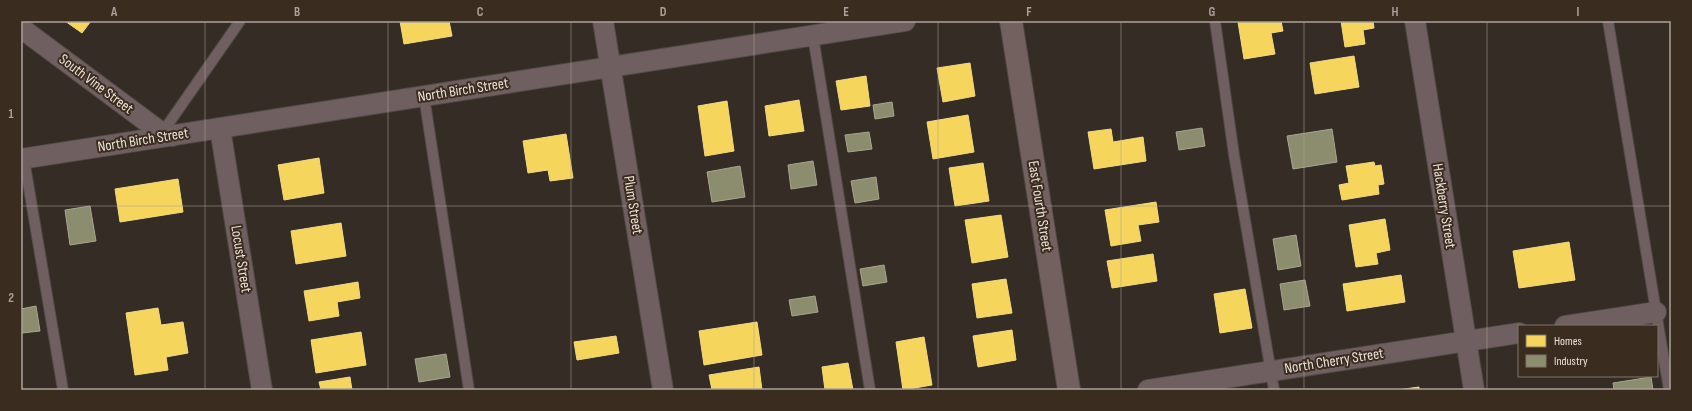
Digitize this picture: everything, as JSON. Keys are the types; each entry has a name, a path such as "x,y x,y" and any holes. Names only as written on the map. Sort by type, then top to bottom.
{"main road":[{"name":"East Fourth Street","path":"1011,21 1069,390"}],"street":[{"name":"Plum Street","path":"604,21 663,390"},
{"name":"North Birch Street","path":"22,159 167,134 220,128 905,21"},
{"name":"Hackberry Street","path":"1415,21 1474,390"},
{"name":"South Vine Street","path":"21,28 167,134"},
{"name":"Locust Street","path":"220,128 262,390"},
{"path":"1572,325 1656,312"},
{"name":"North Cherry Street","path":"1148,390 1273,380 1466,341 1518,333"}],"lane":[{"path":"167,134 240,21"},
{"path":"1216,21 1234,155 1273,380"},
{"path":"1608,21 1669,390"},
{"path":"813,36 870,390"},
{"path":"424,96 469,390"},
{"path":"22,159 62,390"}],"building: Homes":[{"path":"65,21 91,21 82,33"},
{"path":"400,21 449,21 452,36 404,44"},
{"path":"1281,21 1283,31 1271,33 1275,54 1244,59 1238,22"},
{"path":"1341,21 1373,21 1374,28 1363,30 1365,44 1345,47"},
{"path":"1354,56 1359,87 1315,94 1310,63"},
{"path":"970,63 975,96 943,102 937,68"},
{"path":"866,76 870,106 841,110 836,81"},
{"path":"799,100 804,131 769,136 765,106"},
{"path":"727,101 734,151 705,156 698,106"},
{"path":"968,115 974,152 933,159 927,122"},
{"path":"1111,129 1113,142 1143,137 1146,161 1094,169 1088,132"},
{"path":"566,134 573,178 550,181 548,170 528,173 523,141"},
{"path":"319,158 324,193 284,200 278,165"},
{"path":"1374,162 1375,166 1381,165 1384,184 1378,185 1379,194 1342,200 1339,185 1349,183 1346,166"},
{"path":"983,163 989,201 955,206 949,168"},
{"path":"178,179 183,212 120,222 115,189"},
{"path":"1156,202 1159,222 1138,225 1141,241 1111,246 1105,210"},
{"path":"1001,215 1008,257 972,263 965,220"},
{"path":"1385,219 1390,250 1376,253 1378,264 1356,267 1349,225"},
{"path":"341,223 346,256 296,264 291,231"},
{"path":"1569,242 1575,280 1519,288 1513,251"},
{"path":"1153,254 1157,281 1112,288 1107,261"},
{"path":"1401,275 1405,302 1347,311 1343,284"},
{"path":"1006,279 1012,313 977,318 972,284"},
{"path":"358,282 360,298 337,302 339,316 309,321 304,291"},
{"path":"1245,289 1252,328 1220,333 1214,294"},
{"path":"158,308 161,325 183,322 188,353 166,357 168,370 135,375 126,313"},
{"path":"757,322 762,355 704,365 699,331"},
{"path":"1012,330 1016,360 978,367 973,336"},
{"path":"361,332 366,365 316,373 311,340"},
{"path":"616,336 619,353 577,360 574,342"},
{"path":"924,337 932,385 903,390 896,342"},
{"path":"848,363 853,390 825,390 822,367"},
{"path":"759,367 762,390 712,390 709,375"},
{"path":"350,377 352,390 321,390 319,382"},
{"path":"1419,387 1419,390 1397,390"}],"building: Industry":[{"path":"892,102 894,116 875,119 873,105"},
{"path":"1202,128 1205,146 1179,150 1176,132"},
{"path":"1332,129 1337,162 1293,169 1287,136"},
{"path":"869,132 872,149 848,152 845,135"},
{"path":"813,161 817,185 791,189 788,165"},
{"path":"740,166 745,197 712,202 707,172"},
{"path":"876,177 879,199 855,203 851,181"},
{"path":"90,206 96,241 70,245 65,210"},
{"path":"1296,235 1301,266 1278,270 1273,239"},
{"path":"884,265 887,282 863,286 860,269"},
{"path":"1305,280 1310,306 1284,310 1280,284"},
{"path":"815,296 818,312 792,316 789,300"},
{"path":"36,306 40,331 22,333 21,309"},
{"path":"446,354 450,377 419,382 415,359"},
{"path":"1651,377 1653,390 1614,390 1613,383"}]}
